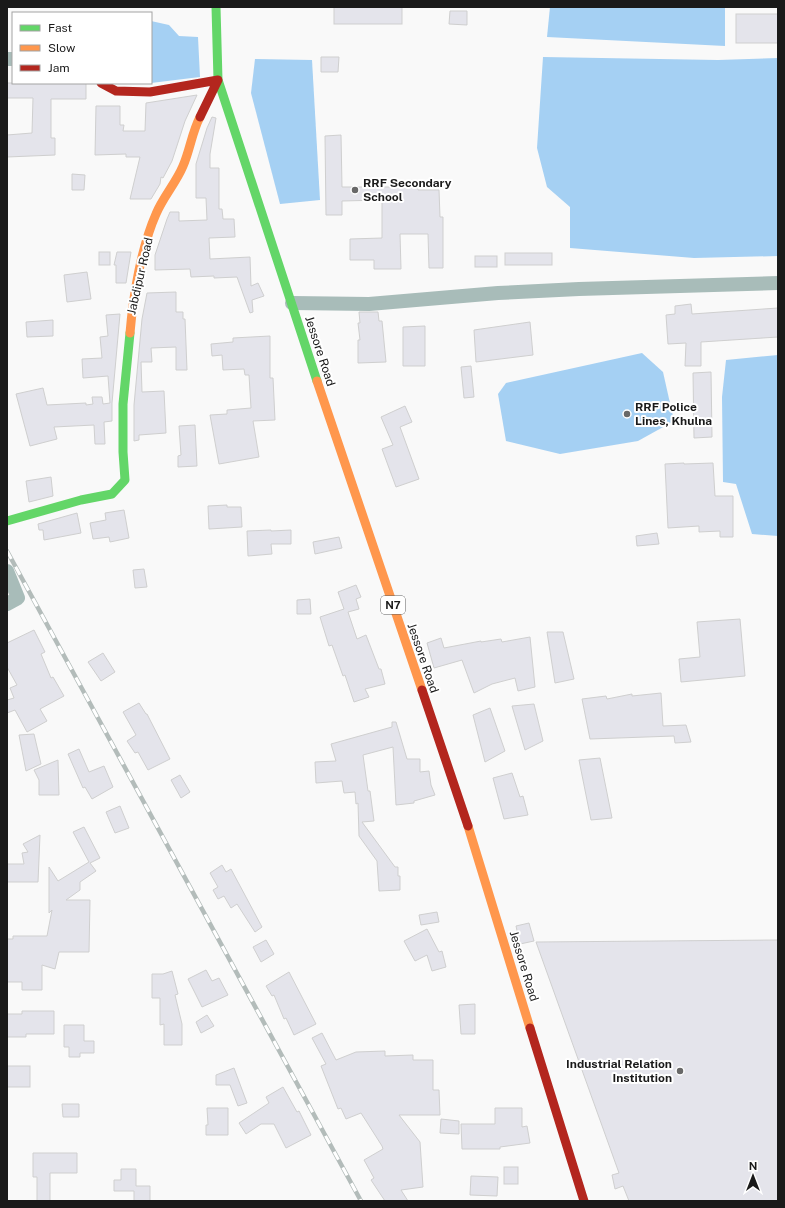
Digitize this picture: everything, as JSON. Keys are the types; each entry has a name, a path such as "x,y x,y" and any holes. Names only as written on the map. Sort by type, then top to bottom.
{"main road":[{"name":"Jessore Road","path":"216,7 218,80 464,814 584,1201"},
{"path":"102,84 116,91 150,92 218,80"},
{"name":"Jabdipur Road","path":"7,521 82,500 112,494 124,480 123,404 131,317 142,257 156,214 183,166 196,124 218,80"}],"street":[{"path":"292,303 369,304 579,288 778,283"},
{"path":"7,571 18,598 7,604"}],"water":[{"path":"550,7 725,7 725,46 547,37"},
{"path":"152,21 169,25 179,36 198,37 200,77 152,83"},
{"path":"543,57 718,60 778,58 778,256 694,258 570,248 570,207 547,187 537,148"},
{"path":"255,59 312,60 320,200 280,204 251,93"},
{"path":"642,353 663,372 674,421 638,441 560,454 506,441 498,394 506,383"},
{"path":"778,355 778,536 752,534 736,484 723,482 722,397 726,360"}],"building":[{"path":"334,7 402,7 402,24 334,24"},
{"path":"450,11 467,11 467,25 449,24"},
{"path":"736,14 778,14 778,43 736,43"},
{"path":"321,57 339,57 338,72 321,72"},
{"path":"7,83 86,84 86,99 51,99 51,138 55,138 55,155 7,157 7,135 32,133 33,98 7,98"},
{"path":"197,95 185,121 172,161 163,178 161,177 160,184 151,199 130,199 140,157 126,157 126,154 95,155 96,106 120,106 120,125 124,125 123,131 145,131 146,103"},
{"path":"212,117 216,118 210,154 210,168 219,168 219,209 222,209 223,219 234,219 235,237 209,238 210,259 250,257 251,286 258,283 264,296 252,300 253,312 250,313 237,277 191,277 190,269 155,270 155,255 170,212 179,212 179,221 207,220 206,198 196,198 196,164"},
{"path":"341,135 342,187 418,187 418,190 439,190 440,217 443,217 443,268 429,268 428,234 400,234 401,269 374,269 374,260 350,260 350,239 382,238 382,200 342,201 342,215 326,215 325,136"},
{"path":"72,174 85,175 84,190 72,190"},
{"path":"99,252 110,252 110,265 99,265"},
{"path":"117,252 131,252 126,283 116,283 116,265 114,265"},
{"path":"505,253 552,253 552,265 505,265"},
{"path":"475,256 497,256 497,267 475,267"},
{"path":"87,272 91,299 67,302 64,275"},
{"path":"176,292 176,312 183,312 183,319 185,319 187,370 176,370 176,347 151,348 152,362 141,362 142,392 164,391 166,433 139,435 139,440 134,441 134,405 142,319 147,293"},
{"path":"691,304 692,314 778,308 778,337 701,342 701,366 685,366 686,343 668,344 666,315 675,314 675,306"},
{"path":"359,312 378,312 379,321 382,321 386,362 358,363 358,340 360,340 358,323 360,323"},
{"path":"120,314 112,403 112,421 104,422 105,444 95,444 94,425 54,427 57,439 30,446 16,394 43,388 47,405 93,404 92,397 102,397 103,404 110,403 108,376 83,378 82,359 102,358 100,337 108,336 106,315"},
{"path":"53,320 53,336 27,337 26,322"},
{"path":"530,322 533,355 476,362 474,330"},
{"path":"425,326 425,366 403,366 403,327"},
{"path":"270,336 270,378 273,378 275,420 253,421 259,457 219,464 210,415 227,414 227,410 251,408 249,375 245,375 244,369 223,370 222,355 212,356 211,344 233,342 233,338"},
{"path":"471,366 474,397 464,398 461,367"},
{"path":"711,372 712,437 694,438 693,373"},
{"path":"405,406 412,422 400,427 419,479 396,487 382,449 393,445 381,417"},
{"path":"195,425 197,466 178,467 178,456 181,455 179,426"},
{"path":"713,463 715,496 733,496 733,537 720,537 720,531 699,532 699,526 668,528 665,464"},
{"path":"51,477 53,496 29,502 26,481"},
{"path":"227,505 227,507 241,507 242,527 209,529 208,506"},
{"path":"124,510 129,538 110,542 109,537 93,539 90,523 106,520 105,513"},
{"path":"77,513 81,533 44,540 43,530 39,530 38,524"},
{"path":"291,530 291,544 271,544 272,554 248,556 247,531"},
{"path":"657,533 659,544 637,546 636,536"},
{"path":"339,537 342,548 315,554 313,542"},
{"path":"144,569 147,587 135,588 133,570"},
{"path":"356,585 361,597 356,599 359,609 348,612 357,639 366,635 379,669 381,669 385,684 365,689 369,697 354,702 345,675 343,676 332,645 329,646 320,617 344,609 338,592"},
{"path":"310,599 311,614 297,614 297,600"},
{"path":"740,619 745,676 681,682 679,659 700,657 697,622"},
{"path":"34,630 45,652 41,654 51,678 53,677 64,696 40,709 47,721 27,732 15,710 7,713 7,700 14,698 10,688 17,685 7,667 7,643"},
{"path":"547,632 563,632 574,679 555,683"},
{"path":"530,637 535,687 518,691 515,678 492,684 474,693 462,660 434,668 427,643 441,638 444,648 481,641 501,639 502,642"},
{"path":"103,653 115,672 101,681 88,662"},
{"path":"661,693 663,726 686,725 691,742 675,743 674,736 590,739 582,699 606,696 607,699 632,694 632,696"},
{"path":"139,703 147,714 170,759 148,770 138,752 135,753 127,741 136,735 123,712"},
{"path":"534,704 543,741 525,750 512,706"},
{"path":"490,708 505,751 485,762 473,715"},
{"path":"392,722 396,722 407,759 420,759 420,772 429,771 431,785 435,795 414,801 414,803 396,805 393,747 363,755 374,821 362,822 395,867 398,867 398,876 400,876 400,890 379,891 377,861 359,836 358,803 356,804 355,792 344,793 342,781 316,783 315,762 336,761 331,744 392,727"},
{"path":"34,734 41,764 26,771 19,735"},
{"path":"79,749 89,772 104,766 113,787 92,799 85,787 83,788 68,754"},
{"path":"600,758 612,818 591,820 579,760"},
{"path":"58,760 59,795 39,795 39,780 34,770"},
{"path":"512,773 520,797 523,796 528,815 504,819 493,778"},
{"path":"180,775 190,792 181,798 171,780"},
{"path":"120,806 129,828 115,833 106,812"},
{"path":"84,827 100,858 90,863 96,871 80,882 80,890 66,900 90,900 89,952 59,952 55,969 42,965 42,990 22,990 22,982 7,982 7,939 13,939 13,936 47,936 52,910 49,913 49,867 58,881 89,862 73,832"},
{"path":"40,835 38,882 7,882 7,864 24,864 22,853 28,852 23,844"},
{"path":"222,865 226,872 231,869 262,927 255,932 237,904 231,908 224,896 218,899 213,890 218,887 210,873"},
{"path":"437,912 439,922 421,925 419,915"},
{"path":"529,923 534,941 520,944 516,926"},
{"path":"427,929 439,952 442,951 446,967 432,971 427,955 415,961 404,941"},
{"path":"266,940 274,954 261,962 253,947"},
{"name":"Industrial Relation Institution","path":"778,940 778,1201 629,1201 623,1186 615,1189 612,1175 619,1173 536,942"},
{"path":"206,970 212,981 219,978 228,995 202,1007 188,979"},
{"path":"172,971 178,994 175,995 182,1024 182,1045 164,1045 164,1024 160,1025 160,998 152,998 152,974 163,974"},
{"path":"289,972 316,1024 294,1035 286,1018 284,1019 274,995 272,996 266,986"},
{"path":"475,1004 475,1034 461,1034 459,1005"},
{"path":"22,1011 54,1011 54,1034 26,1034 26,1037 7,1037 7,1014 22,1014"},
{"path":"207,1015 214,1026 201,1033 196,1022"},
{"path":"64,1025 84,1025 84,1041 94,1041 94,1053 80,1053 80,1057 69,1057 69,1047 64,1047"},
{"path":"322,1033 336,1060 356,1052 385,1051 385,1056 413,1055 413,1060 433,1060 433,1090 439,1090 440,1115 399,1115 420,1142 423,1187 401,1190 408,1201 385,1201 371,1180 374,1178 364,1160 383,1149 382,1146 361,1113 346,1119 341,1108 338,1109 321,1066 326,1064 312,1038"},
{"path":"7,1066 30,1066 30,1087 7,1087"},
{"path":"234,1068 247,1103 238,1106 230,1085 216,1085 216,1075"},
{"path":"283,1087 297,1112 299,1111 311,1135 286,1148 274,1124 261,1124 246,1134 239,1123 269,1103 266,1097"},
{"path":"62,1104 79,1104 79,1117 63,1117"},
{"path":"207,1108 228,1108 228,1135 206,1135 206,1125 208,1125"},
{"path":"495,1108 522,1108 522,1127 527,1126 530,1143 500,1147 500,1149 462,1149 461,1124 495,1124"},
{"path":"441,1119 459,1121 459,1134 440,1133"},
{"path":"33,1153 77,1153 77,1173 50,1173 50,1201 37,1201 37,1177 33,1177"},
{"path":"504,1167 518,1167 518,1184 504,1184"},
{"path":"121,1169 136,1169 136,1186 150,1186 150,1201 134,1201 134,1191 114,1191 114,1180 121,1180"},
{"path":"471,1176 498,1177 497,1196 470,1195"}],"railway":[{"path":"7,551 361,1201"}],"traffic: fast":[{"path":"216,7 218,80 317,381"},
{"path":"7,521 81,500 112,494 125,480 123,452 123,404 130,333"}],"traffic: slow":[{"path":"130,333 138,273 146,242 159,208 183,166 200,117"},
{"path":"317,381 422,690"},
{"path":"468,826 530,1028"}],"traffic: jam":[{"path":"103,84 116,91 150,92 218,80 200,117"},
{"path":"422,690 468,826"},
{"path":"530,1028 584,1201"}],"place":[{"name":"RRF Secondary School","path":"355,190"},
{"name":"RRF Police Lines, Khulna","path":"627,414"},
{"name":"Industrial Relation Institution","path":"680,1071"}]}
